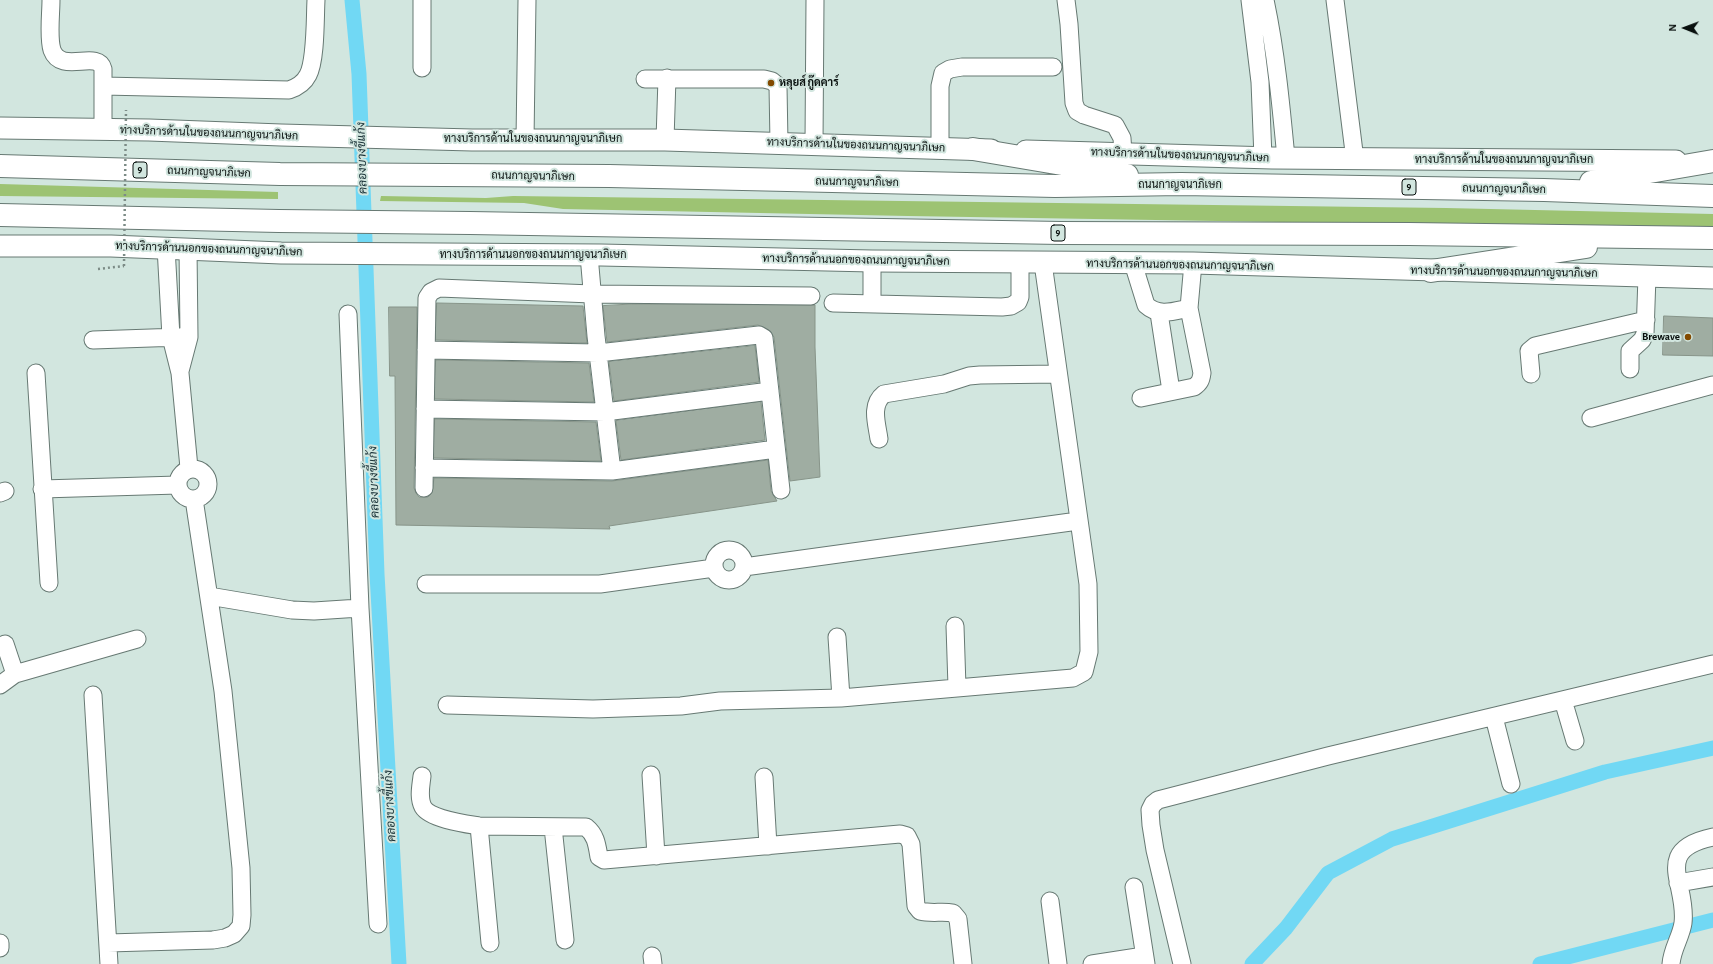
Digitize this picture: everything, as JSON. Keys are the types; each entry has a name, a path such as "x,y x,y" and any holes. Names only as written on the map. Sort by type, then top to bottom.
{"highway":[{"path":"973,149 1181,184"},
{"path":"1544,190 1713,162"},
{"name":"ถนนกาญจนาภิเษก","path":"0,166 280,174 616,177 1055,186 1181,184 1544,190 1713,196"},
{"name":"9","path":"0,215 1045,233 1409,234 1713,238"},
{"path":"1431,271 1646,238"}],"main road":[{"name":"ทางบริการด้านในของถนนกาญจนาภิเษก","path":"0,128 472,140 665,140 1356,160 1713,162"},
{"name":"ทางบริการด้านนอกของถนนกาญจนาภิเษก","path":"0,246 166,247 281,253 589,255 1020,263 1193,263 1713,278"}],"street":[{"path":"51,0 51,43 53,52 58,59 69,62 98,61 102,64 103,130"},
{"path":"103,86 289,90 299,86 309,74 314,44 316,0"},
{"path":"422,0 422,68"},
{"path":"526,0 526,140"},
{"path":"814,144 815,0"},
{"path":"1066,0 1074,103 1077,111 1084,115 1115,125 1122,138 1123,154"},
{"path":"1250,0 1260,82 1263,158"},
{"path":"1265,0 1271,28 1278,79 1286,158"},
{"path":"1335,0 1356,160"},
{"path":"940,148 940,86 943,73 950,69 962,68 1053,67"},
{"path":"665,140 667,78"},
{"path":"645,79 764,79 772,81 778,86 779,143"},
{"path":"166,247 170,337 180,373 189,468"},
{"path":"180,373 189,337 188,248"},
{"path":"589,255 598,353 612,471"},
{"path":"872,261 872,304"},
{"path":"833,303 1011,306 1018,302 1020,297 1020,263"},
{"path":"447,705 593,710 681,706 720,701 841,698 1073,678 1084,672 1089,652 1088,590 1043,263"},
{"path":"1133,263 1146,305 1151,310 1159,313 1189,308"},
{"path":"1141,398 1194,387 1201,379 1202,373 1189,308 1193,263"},
{"path":"1630,369 1630,351 1642,340 1645,334 1647,276"},
{"path":"424,488 427,298 431,292 440,288 592,294 811,296"},
{"path":"1159,313 1172,391"},
{"path":"348,314 360,608 378,924"},
{"path":"1530,374 1529,351 1535,346 1646,320"},
{"path":"426,350 598,353 759,335 764,338 781,490"},
{"path":"93,340 189,337"},
{"path":"36,373 42,489 49,582"},
{"path":"879,439 875,409 878,398 884,394 944,384 969,376 1058,374"},
{"path":"1591,418 1713,385"},
{"path":"425,409 605,412 770,391"},
{"path":"424,468 612,471 776,449"},
{"path":"189,468 201,470 208,479 209,484 204,495 194,499 184,496 178,485 180,474 189,468"},
{"path":"42,489 178,485"},
{"path":"108,943 213,940 225,938 234,934 241,926 241,868 223,691 194,499"},
{"path":"426,584 600,584 714,568 717,576 721,579 732,580 740,576 744,567 1078,521"},
{"path":"209,596 272,608 314,611 360,608"},
{"path":"955,626 957,687"},
{"path":"837,637 841,698"},
{"path":"0,685 15,674 137,639"},
{"path":"5,644 15,674"},
{"path":"1182,964 1155,850 1150,810 1153,804 1158,800 1328,756 1713,664"},
{"path":"92,695 109,964"},
{"path":"1563,700 1575,741"},
{"path":"1494,717 1511,784"},
{"path":"651,775 656,856"},
{"path":"422,776 420,798 424,809 432,814 450,820 479,826 586,827 592,831 596,839 599,857 604,860 900,834 907,836 911,844 916,906 920,911 928,913 944,911 953,913 958,919 963,964"},
{"path":"764,777 768,846"},
{"path":"479,826 490,943"},
{"path":"553,827 565,940"},
{"path":"1671,964 1672,953 1682,928 1682,904 1676,863 1682,851 1687,846 1713,837"},
{"path":"1678,883 1713,877"},
{"path":"1092,964 1145,960 1134,887"},
{"path":"1050,901 1058,964"},
{"path":"0,943 0,948"}],"path":[{"path":"98,269 124,266 126,110"}],"green space":[{"path":"0,184 278,192 278,199 0,196"},
{"path":"381,196 486,198 513,196 1446,208 1713,214 1713,229 563,209 524,203 380,201"}],"building":[{"path":"437,303 583,306 587,343 436,340"},
{"path":"632,304 815,305 815,347 820,477 790,481 774,337 769,330 758,325 607,342 603,306"},
{"path":"389,307 417,307 414,488 419,497 428,497 432,493 434,478 612,481 768,460 771,491 777,501 609,526 610,529 396,525 395,376 390,376"},
{"name":"Brewave","path":"1664,316 1713,318 1713,356 1663,355"},
{"path":"755,346 759,382 614,401 609,362"},
{"path":"436,360 589,363 594,402 435,399"},
{"path":"761,402 765,440 621,460 616,421"},
{"path":"435,419 596,422 601,461 434,458"}],"waterway":[{"name":"คลองบางขี้แก้ง","path":"352,0 359,74 377,574 399,964"},
{"path":"1252,964 1286,928 1328,873 1392,839 1605,772 1713,748"},
{"path":"1540,964 1713,920"}],"place":[{"name":"หลุยส์ กู๊ดคาร์","path":"771,83"},
{"name":"Brewave","path":"1688,337"}]}
